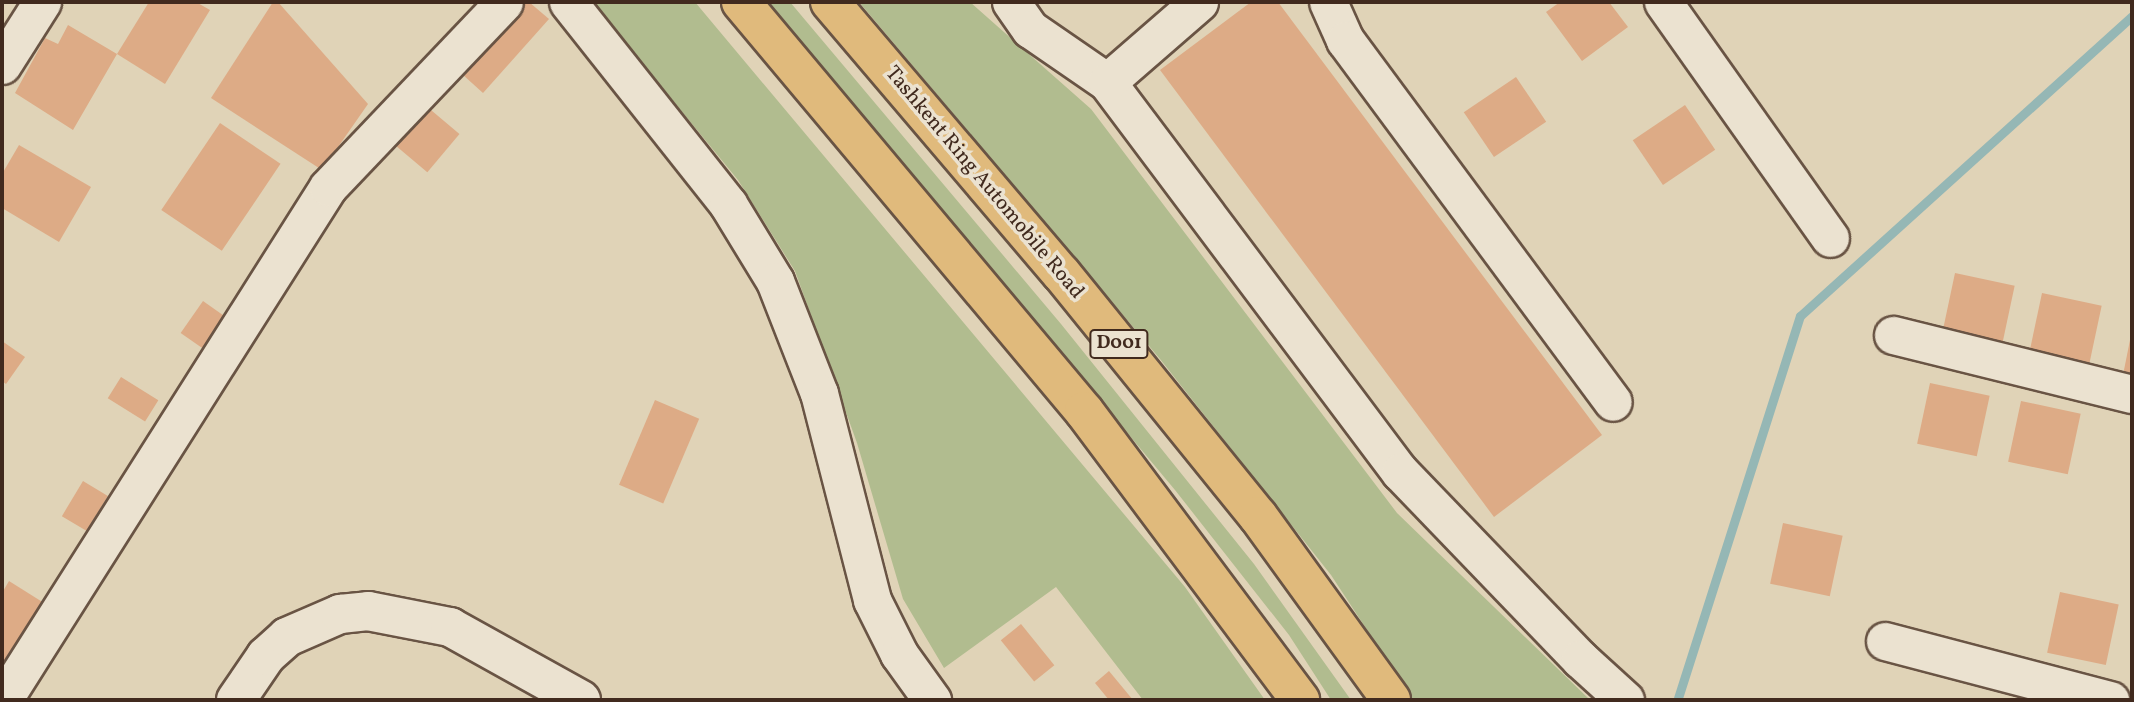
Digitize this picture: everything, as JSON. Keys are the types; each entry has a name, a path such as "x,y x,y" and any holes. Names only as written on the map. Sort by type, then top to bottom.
{"highway":[{"path":"741,2 1084,411 1300,700"},
{"name":"Tashkent Ring Automobile Road","path":"830,2 1061,273 1258,516 1391,700"}],"street":[{"path":"2,65 42,2"},
{"path":"4,700 328,187 504,2"},
{"path":"568,2 728,204 770,271 800,335 819,393 872,600 899,654 932,700"},
{"path":"1011,2 1030,29 1107,82 1400,471 1580,659 1625,700"},
{"path":"1328,2 1345,40 1614,402"},
{"path":"1663,2 1830,238"},
{"path":"1107,82 1176,9"},
{"path":"1893,335 2132,394"},
{"path":"236,700 266,656 287,637 340,614 368,611 450,627 581,700"},
{"path":"1885,641 2110,700"}],"green space":[{"path":"592,2 695,2 1185,587 1265,700 1143,700 1056,587 944,668 903,599 857,443 795,271 738,180"},
{"path":"767,2 790,2 1061,324 1254,564 1351,700 1331,700 1289,635 1175,490"},
{"path":"859,2 970,2 1091,109 1397,513 1590,700 1413,700 1331,575 1160,359"}],"building":[{"path":"149,2 196,2 210,10 165,84 117,54"},
{"path":"273,2 278,2 368,104 322,170 211,98"},
{"path":"508,2 529,2 549,19 483,93 452,65"},
{"path":"1251,2 1278,2 1602,435 1494,517 1160,70"},
{"path":"1560,2 1609,2 1628,27 1582,61 1546,12"},
{"path":"68,25 117,54 73,130 15,93 45,38 58,44"},
{"path":"1516,77 1546,122 1494,157 1464,112"},
{"path":"425,105 459,134 427,172 393,143"},
{"path":"1685,105 1715,150 1663,185 1633,140"},
{"path":"220,123 281,164 222,251 161,210"},
{"path":"19,145 91,187 59,242 2,208 2,174"},
{"path":"1955,273 2015,286 2002,346 1942,334"},
{"path":"2042,293 2102,306 2089,366 2029,354"},
{"path":"203,301 227,318 204,350 181,333"},
{"path":"2132,335 2132,377 2123,375"},
{"path":"2,341 25,357 6,384 2,381"},
{"path":"121,377 158,400 145,422 108,398"},
{"path":"1930,383 1990,396 1977,456 1917,444"},
{"path":"655,400 699,419 663,503 619,485"},
{"path":"2021,401 2081,414 2068,474 2008,462"},
{"path":"83,481 108,496 87,531 62,516"},
{"path":"1783,523 1843,536 1830,596 1770,584"},
{"path":"9,581 44,603 8,662 2,659 2,593"},
{"path":"2060,592 2119,604 2106,665 2047,653"},
{"path":"1021,624 1054,665 1034,682 1001,640"},
{"path":"1109,671 1133,700 1109,700 1095,683"}],"waterway":[{"path":"1678,698 1800,316 2132,16"}]}
